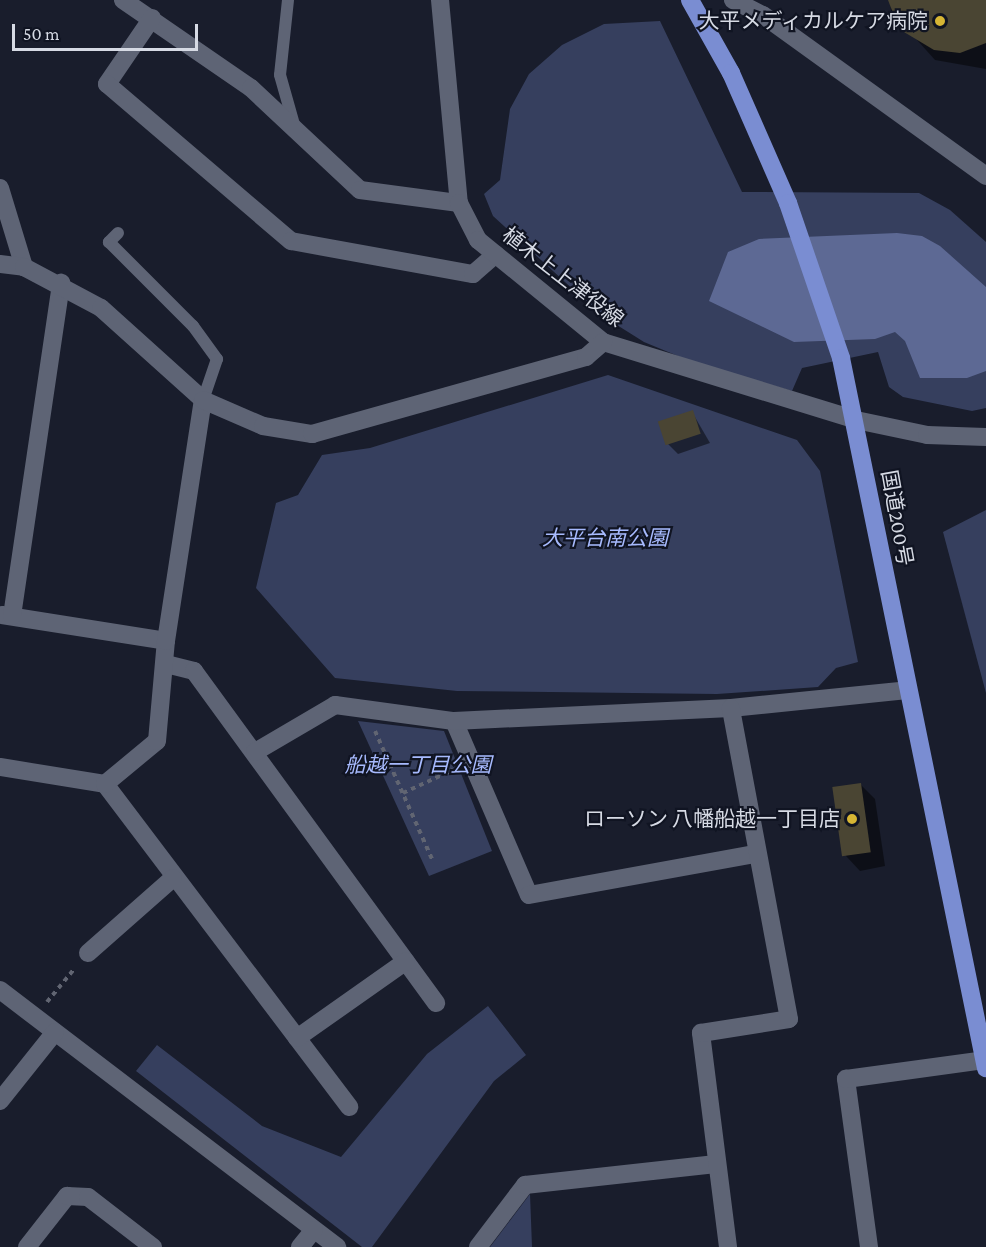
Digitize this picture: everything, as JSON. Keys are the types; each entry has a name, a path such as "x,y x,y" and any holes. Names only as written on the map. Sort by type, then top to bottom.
{"highway":[{"name":"国道200号","path":"690,0 731,73 788,203 841,358 856,420 907,690 985,1064"}],"street":[{"path":"123,0 251,88 297,135 360,190 459,202"},
{"name":"植木上上津役線","path":"440,0 459,202 478,240 603,342 856,420 927,435 986,437"},
{"path":"733,0 773,21 986,176"},
{"path":"152,18 107,84 291,241 473,274 496,254"},
{"path":"0,188 24,267"},
{"path":"0,264 24,267 61,283 101,308 203,400 263,426 312,435 586,357 603,342"},
{"path":"61,283 6,616 166,641"},
{"path":"105,784 157,741 166,664 166,641 203,400"},
{"path":"166,664 194,671 436,1003"},
{"path":"255,752 335,705 454,721 731,708 907,690"},
{"path":"728,1247 701,1033 789,1019 755,854 731,708"},
{"path":"454,721 529,895 755,854"},
{"path":"0,767 105,784 173,878 349,1107"},
{"path":"88,952 173,878"},
{"path":"297,1038 406,961"},
{"path":"0,990 337,1247"},
{"path":"0,1101 55,1032"},
{"path":"869,1247 846,1079 985,1064"},
{"path":"478,1247 525,1185 716,1164"},
{"path":"27,1247 67,1196 87,1197 153,1247"},
{"path":"300,1247 314,1230"}],"lane":[{"path":"288,0 280,75 297,135"},
{"path":"117,232 109,242 193,326 217,360 203,400"}],"path":[{"path":"365,709 432,859"},
{"path":"403,793 445,772"},
{"path":"36,1017 88,952"}],"green space":[{"path":"660,21 742,192 919,193 950,210 986,242 986,408 972,411 903,397 889,387 878,352 802,368 792,391 690,361 644,342 601,315 493,216 484,194 500,180 510,109 529,74 562,45 604,24"},
{"name":"大平台南公園","path":"608,375 797,440 820,471 858,662 836,668 818,687 717,694 457,691 335,678 256,588 276,503 298,495 322,455 370,448"},
{"path":"986,510 986,693 943,532"},
{"name":"船越一丁目公園","path":"358,721 444,731 492,851 429,876"},
{"path":"488,1006 526,1055 494,1081 372,1247 362,1247 136,1071 157,1045 262,1126 341,1157 427,1054"},
{"path":"530,1194 532,1247 490,1247"}],"shaded area":[{"path":"897,233 922,236 940,246 986,287 986,371 967,378 920,378 905,341 895,332 875,339 794,342 709,301 728,252 759,239"}],"building":[{"name":"大平メディカルケア病院","path":"888,0 986,0 986,43 960,53 934,50 899,29"},
{"path":"693,410 701,434 666,445 658,421"},
{"name":"ローソン 八幡船越一丁目店","path":"861,783 871,852 842,856 832,787"}],"place":[{"name":"大平メディカルケア病院","path":"940,21"},
{"name":"ローソン 八幡船越一丁目店","path":"852,819"}]}
